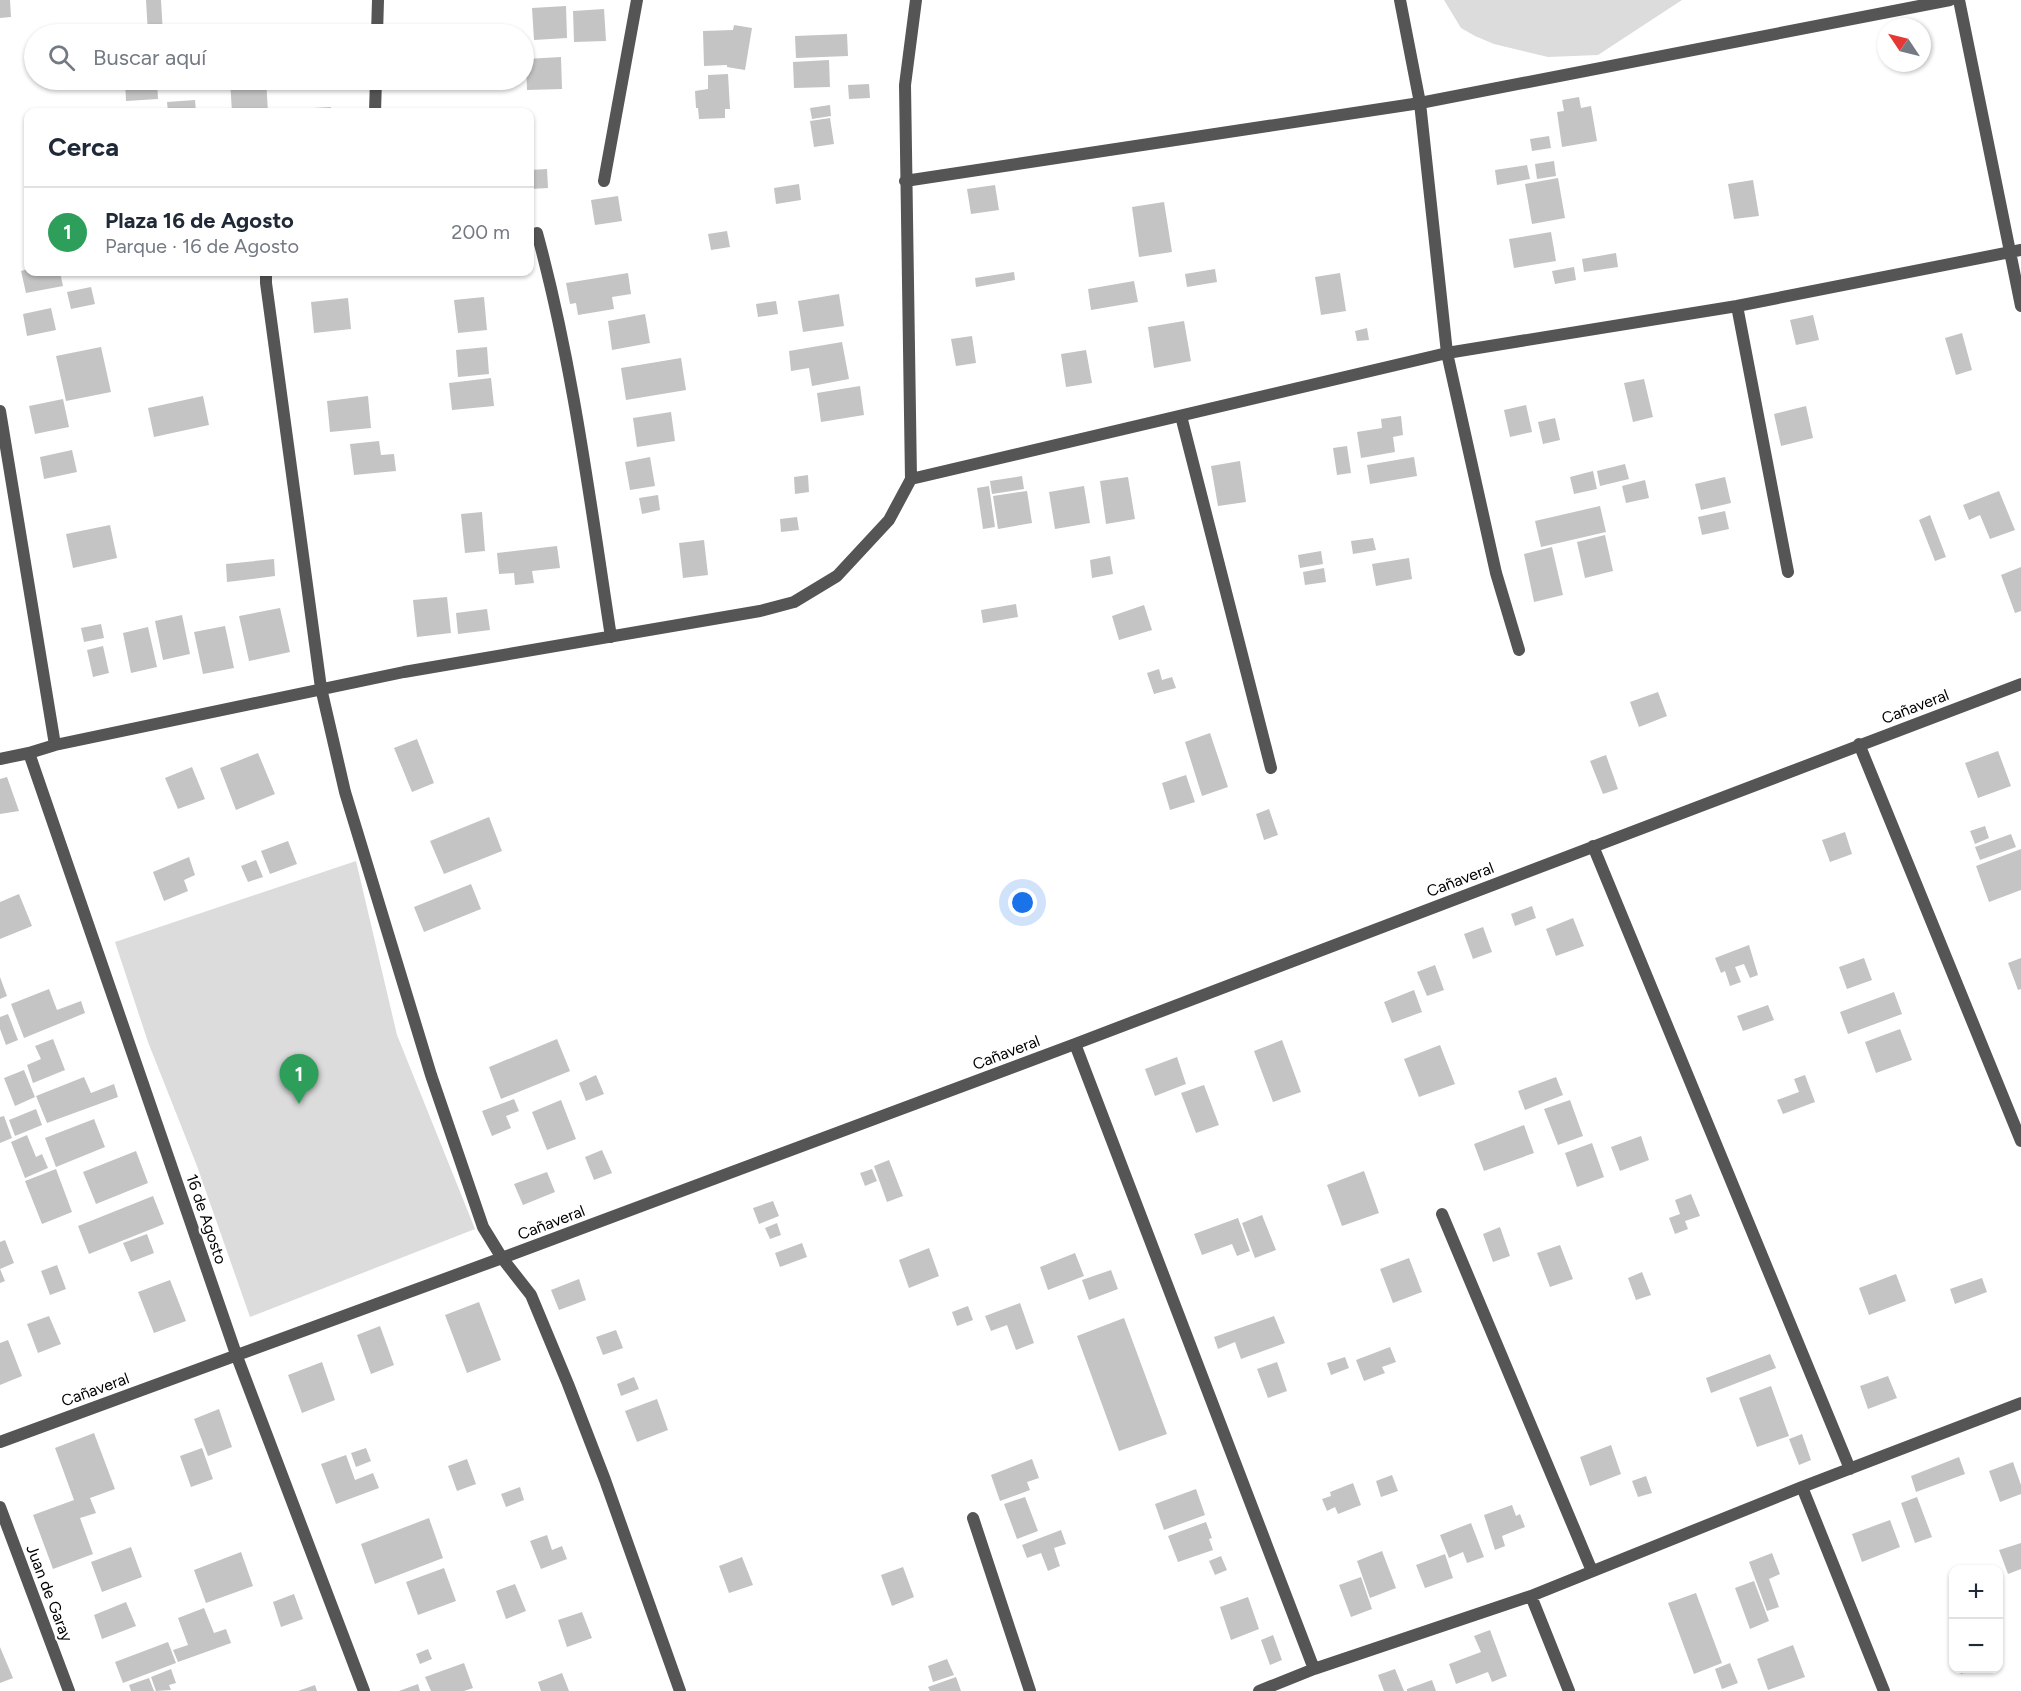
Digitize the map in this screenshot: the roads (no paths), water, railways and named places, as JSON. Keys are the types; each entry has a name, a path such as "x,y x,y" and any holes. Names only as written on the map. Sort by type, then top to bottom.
{"street":[{"path":"377,24 378,0"},
{"path":"604,181 637,0"},
{"path":"0,759 321,688 760,611 794,602 837,576 889,520 911,479 905,85 916,0"},
{"path":"1400,0 1420,103 1447,353 1496,573 1520,650"},
{"path":"905,182 1420,103 1950,0"},
{"path":"1959,0 2015,251 2021,306"},
{"path":"375,108 376,90"},
{"path":"537,233 573,392 611,636"},
{"path":"911,479 1447,353 1737,306 2015,251"},
{"path":"266,276 321,688 345,792 431,1075 483,1227 502,1258 531,1296 605,1480 680,1691"},
{"path":"1737,306 1788,572"},
{"path":"0,411 55,745"},
{"path":"1181,416 1271,768"},
{"name":"Cañaveral","path":"0,1442 1075,1044 2021,684"},
{"path":"1859,744 2021,1141"},
{"name":"16 de Agosto","path":"29,753 236,1354 364,1691"},
{"path":"1593,846 1850,1469"},
{"path":"1075,1044 1314,1670"},
{"path":"1442,1214 1592,1571"},
{"path":"1259,1691 1531,1596 1802,1487 2021,1403"},
{"path":"1802,1487 1884,1691"},
{"name":"Juan de Garay","path":"0,1507 69,1691"},
{"path":"973,1518 1030,1691"},
{"path":"1531,1596 1569,1691"}],"place":[{"name":"Plaza 16 de Agosto","path":"299,1104"}]}
